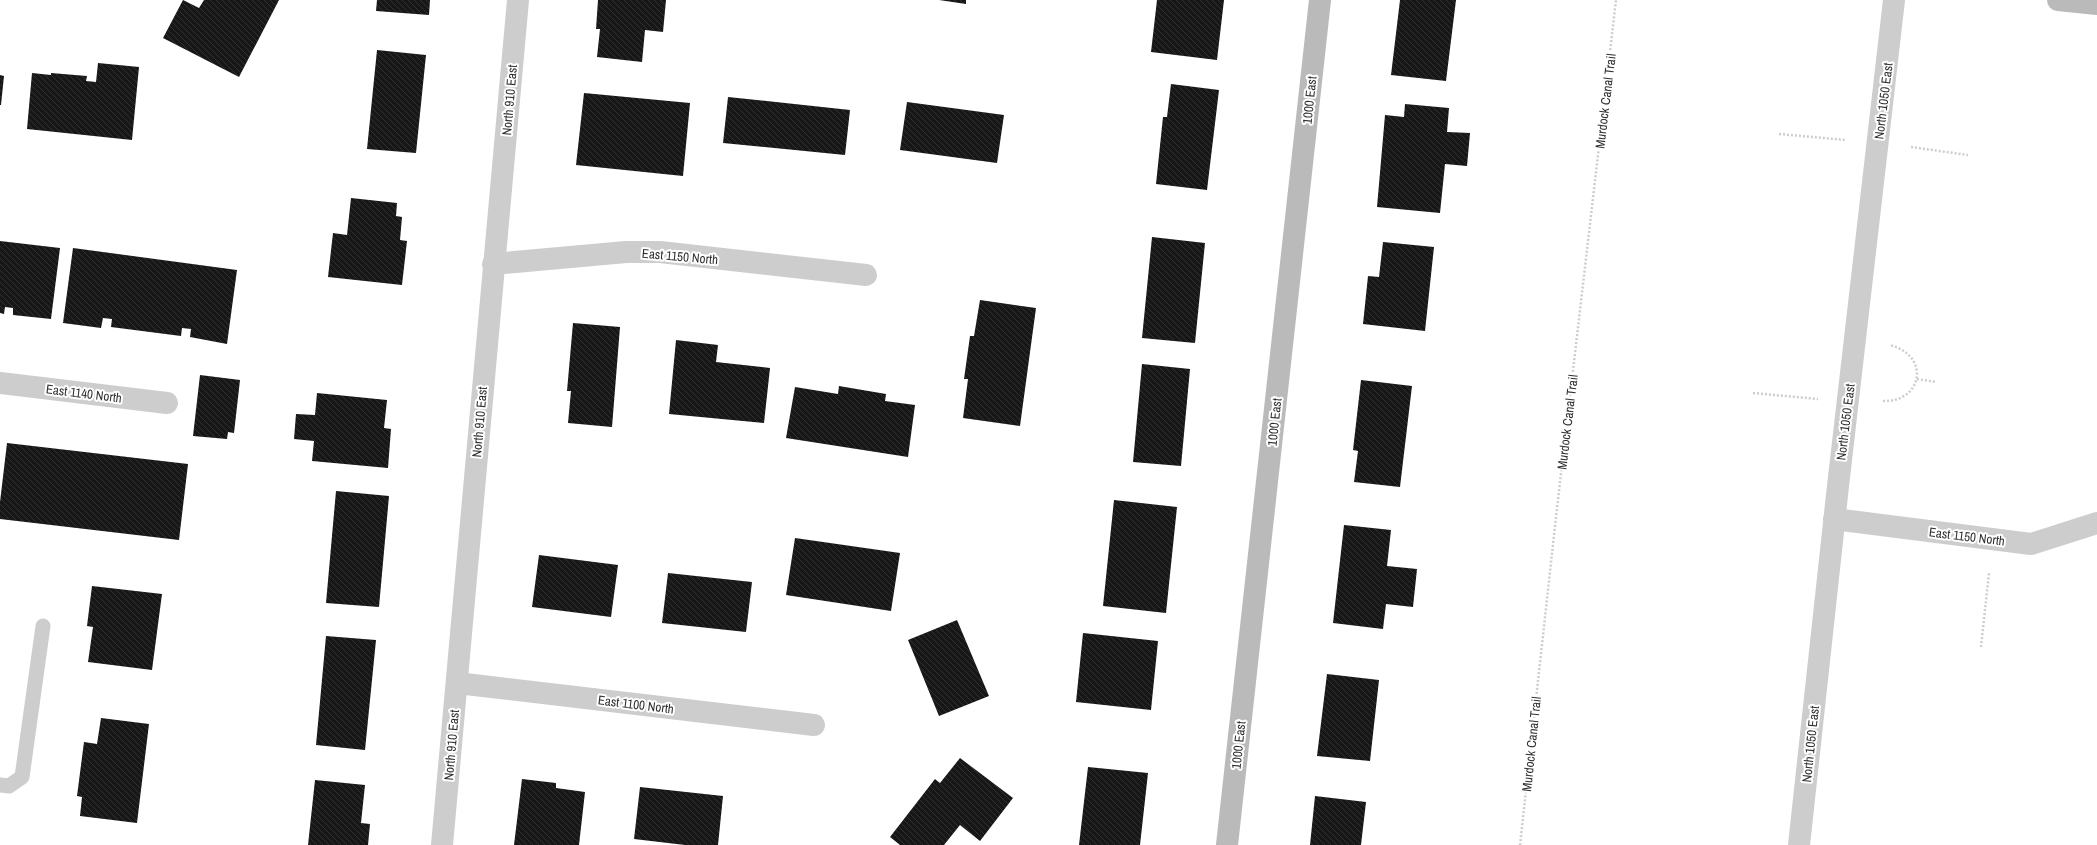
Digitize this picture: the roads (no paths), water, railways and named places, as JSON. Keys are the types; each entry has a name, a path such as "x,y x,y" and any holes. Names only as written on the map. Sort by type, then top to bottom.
{"street":[{"name":"North 910 East","path":"442,845 493,264 518,0"},
{"name":"1000 East","path":"1227,845 1320,0"},
{"name":"North 1050 East","path":"1799,845 1834,519 1894,0"},
{"path":"2058,0 2097,4"},
{"name":"East 1150 North","path":"493,264 626,252 660,252 866,275"},
{"name":"East 1140 North","path":"0,383 167,403"},
{"name":"East 1150 North","path":"1834,519 2031,544 2097,523"},
{"name":"East 1100 North","path":"457,683 814,725"}],"lane":[{"path":"0,785 9,786 22,777 43,626"}]}
